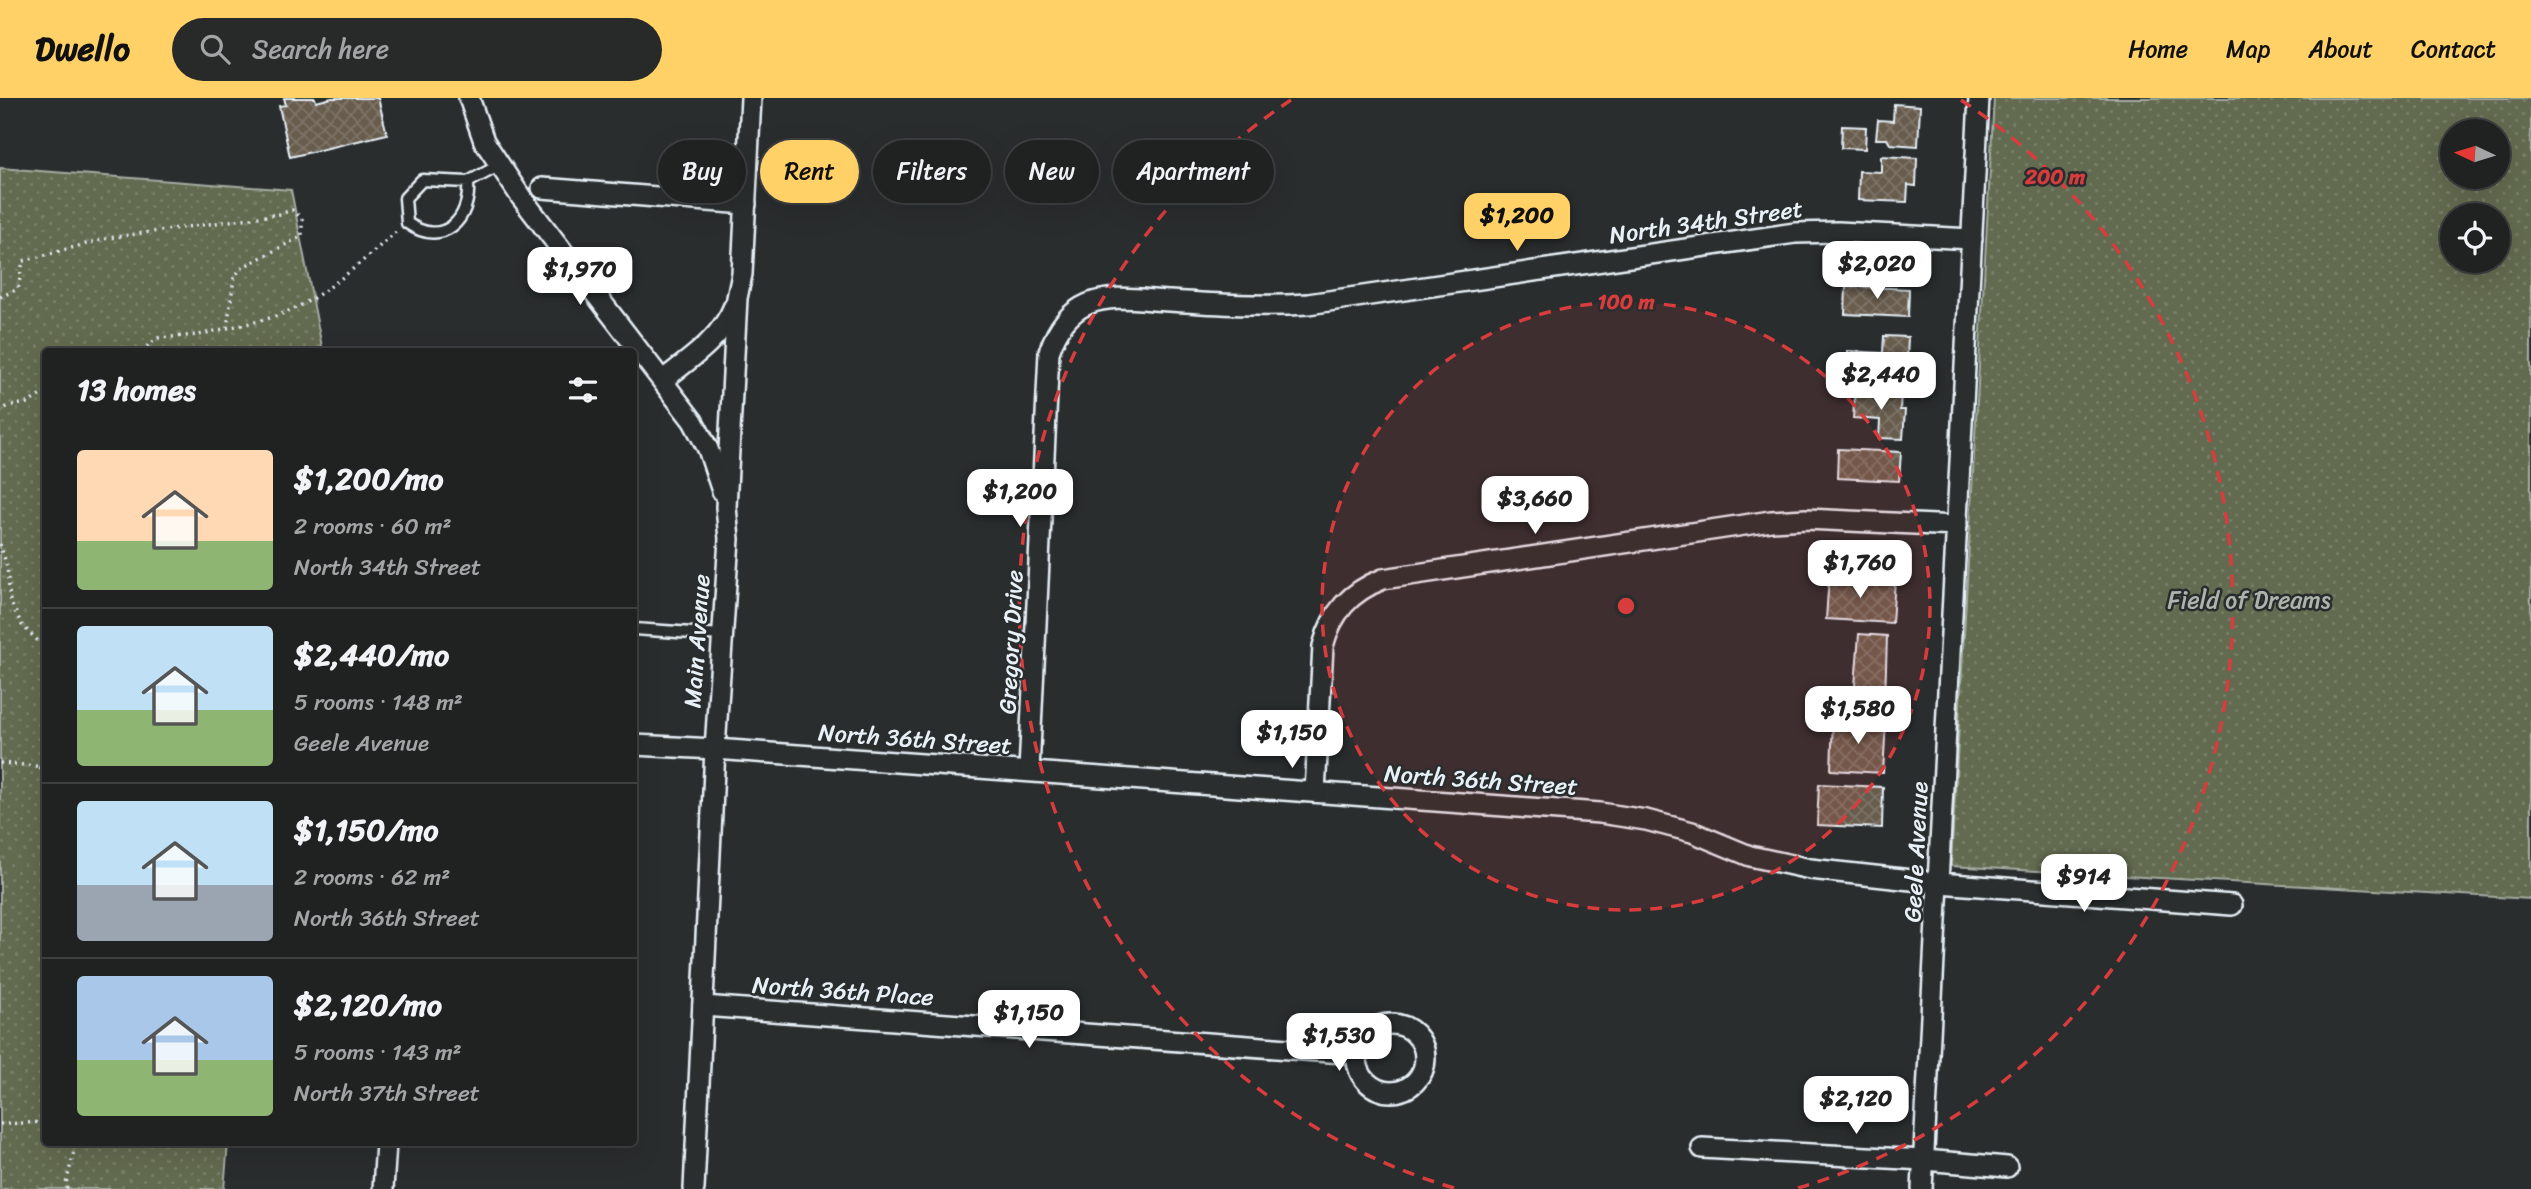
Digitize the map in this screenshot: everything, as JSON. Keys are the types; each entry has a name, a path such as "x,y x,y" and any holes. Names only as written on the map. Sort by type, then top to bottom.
{"street":[{"path":"469,98 484,141 521,197 694,421 719,478 726,507"},
{"name":"Main Avenue","path":"694,1189 715,749 729,539 726,507 751,98"},
{"name":"Geele Avenue","path":"1922,1189 1979,98"},
{"path":"542,188 746,204"},
{"name":"North 34th Street","path":"1073,312 1088,304 1116,299 1273,306 1308,304 1795,233 1838,232 1972,239"},
{"path":"663,380 708,344 723,328 737,298"},
{"name":"Gregory Drive","path":"1029,771 1049,352 1055,336 1073,312"},
{"path":"1315,792 1322,646 1328,627 1338,610 1350,596 1366,586 1383,579 1771,521 1806,519 1957,526"},
{"name":"North 36th Street","path":"637,745 1600,813 1646,820 1692,832 1750,856 1810,869 1938,883 2232,905"},
{"name":"North 36th Place","path":"703,1006 1357,1054"},
{"path":"383,1189 386,1146"},
{"path":"1702,1148 2007,1167"}],"lane":[{"path":"468,182 461,215 450,228 436,235 407,223 405,198 422,180 468,182 500,165"},
{"path":"637,629 722,635"}],"path":[{"path":"0,297 18,289 23,261 108,238 280,214 292,210 302,218 303,236 241,268 234,278 227,328"},
{"path":"144,348 158,338 199,335 262,321 296,308 332,284 407,223"},
{"path":"0,412 8,406 28,403 42,394"},
{"path":"0,544 7,566 10,601 22,625 42,645"},
{"path":"0,763 39,767 42,770"},
{"path":"0,1124 42,1122"},
{"path":"66,1189 75,1146"}],"green space":[{"name":"Field of Dreams","path":"1994,98 2531,98 2531,899 1951,866"},
{"path":"0,168 291,190 322,348 42,348 42,1146 228,1146 224,1189 0,1189"}],"building":[{"path":"284,98 315,98 316,102 332,98 378,98 387,134 290,157 279,106 286,105"},
{"path":"1894,104 1920,106 1918,146 1890,144 1887,139 1876,139 1878,120 1893,121"},
{"path":"1842,126 1866,127 1865,149 1841,148"},
{"path":"1881,156 1917,158 1916,186 1908,185 1907,202 1858,200 1859,171 1881,172"},
{"path":"1846,286 1909,289 1908,317 1845,314"},
{"path":"1884,336 1908,337 1907,361 1900,361 1899,380 1847,377 1848,351 1883,353"},
{"path":"1855,390 1901,393 1900,410 1905,410 1903,439 1879,438 1880,420 1853,418"},
{"path":"1838,449 1901,452 1899,481 1837,478"},
{"path":"1829,576 1895,580 1892,623 1826,619"},
{"path":"1859,634 1887,636 1885,701 1854,699"},
{"path":"1833,719 1886,721 1883,773 1831,770"},
{"path":"1819,784 1883,787 1882,828 1817,825"}]}
